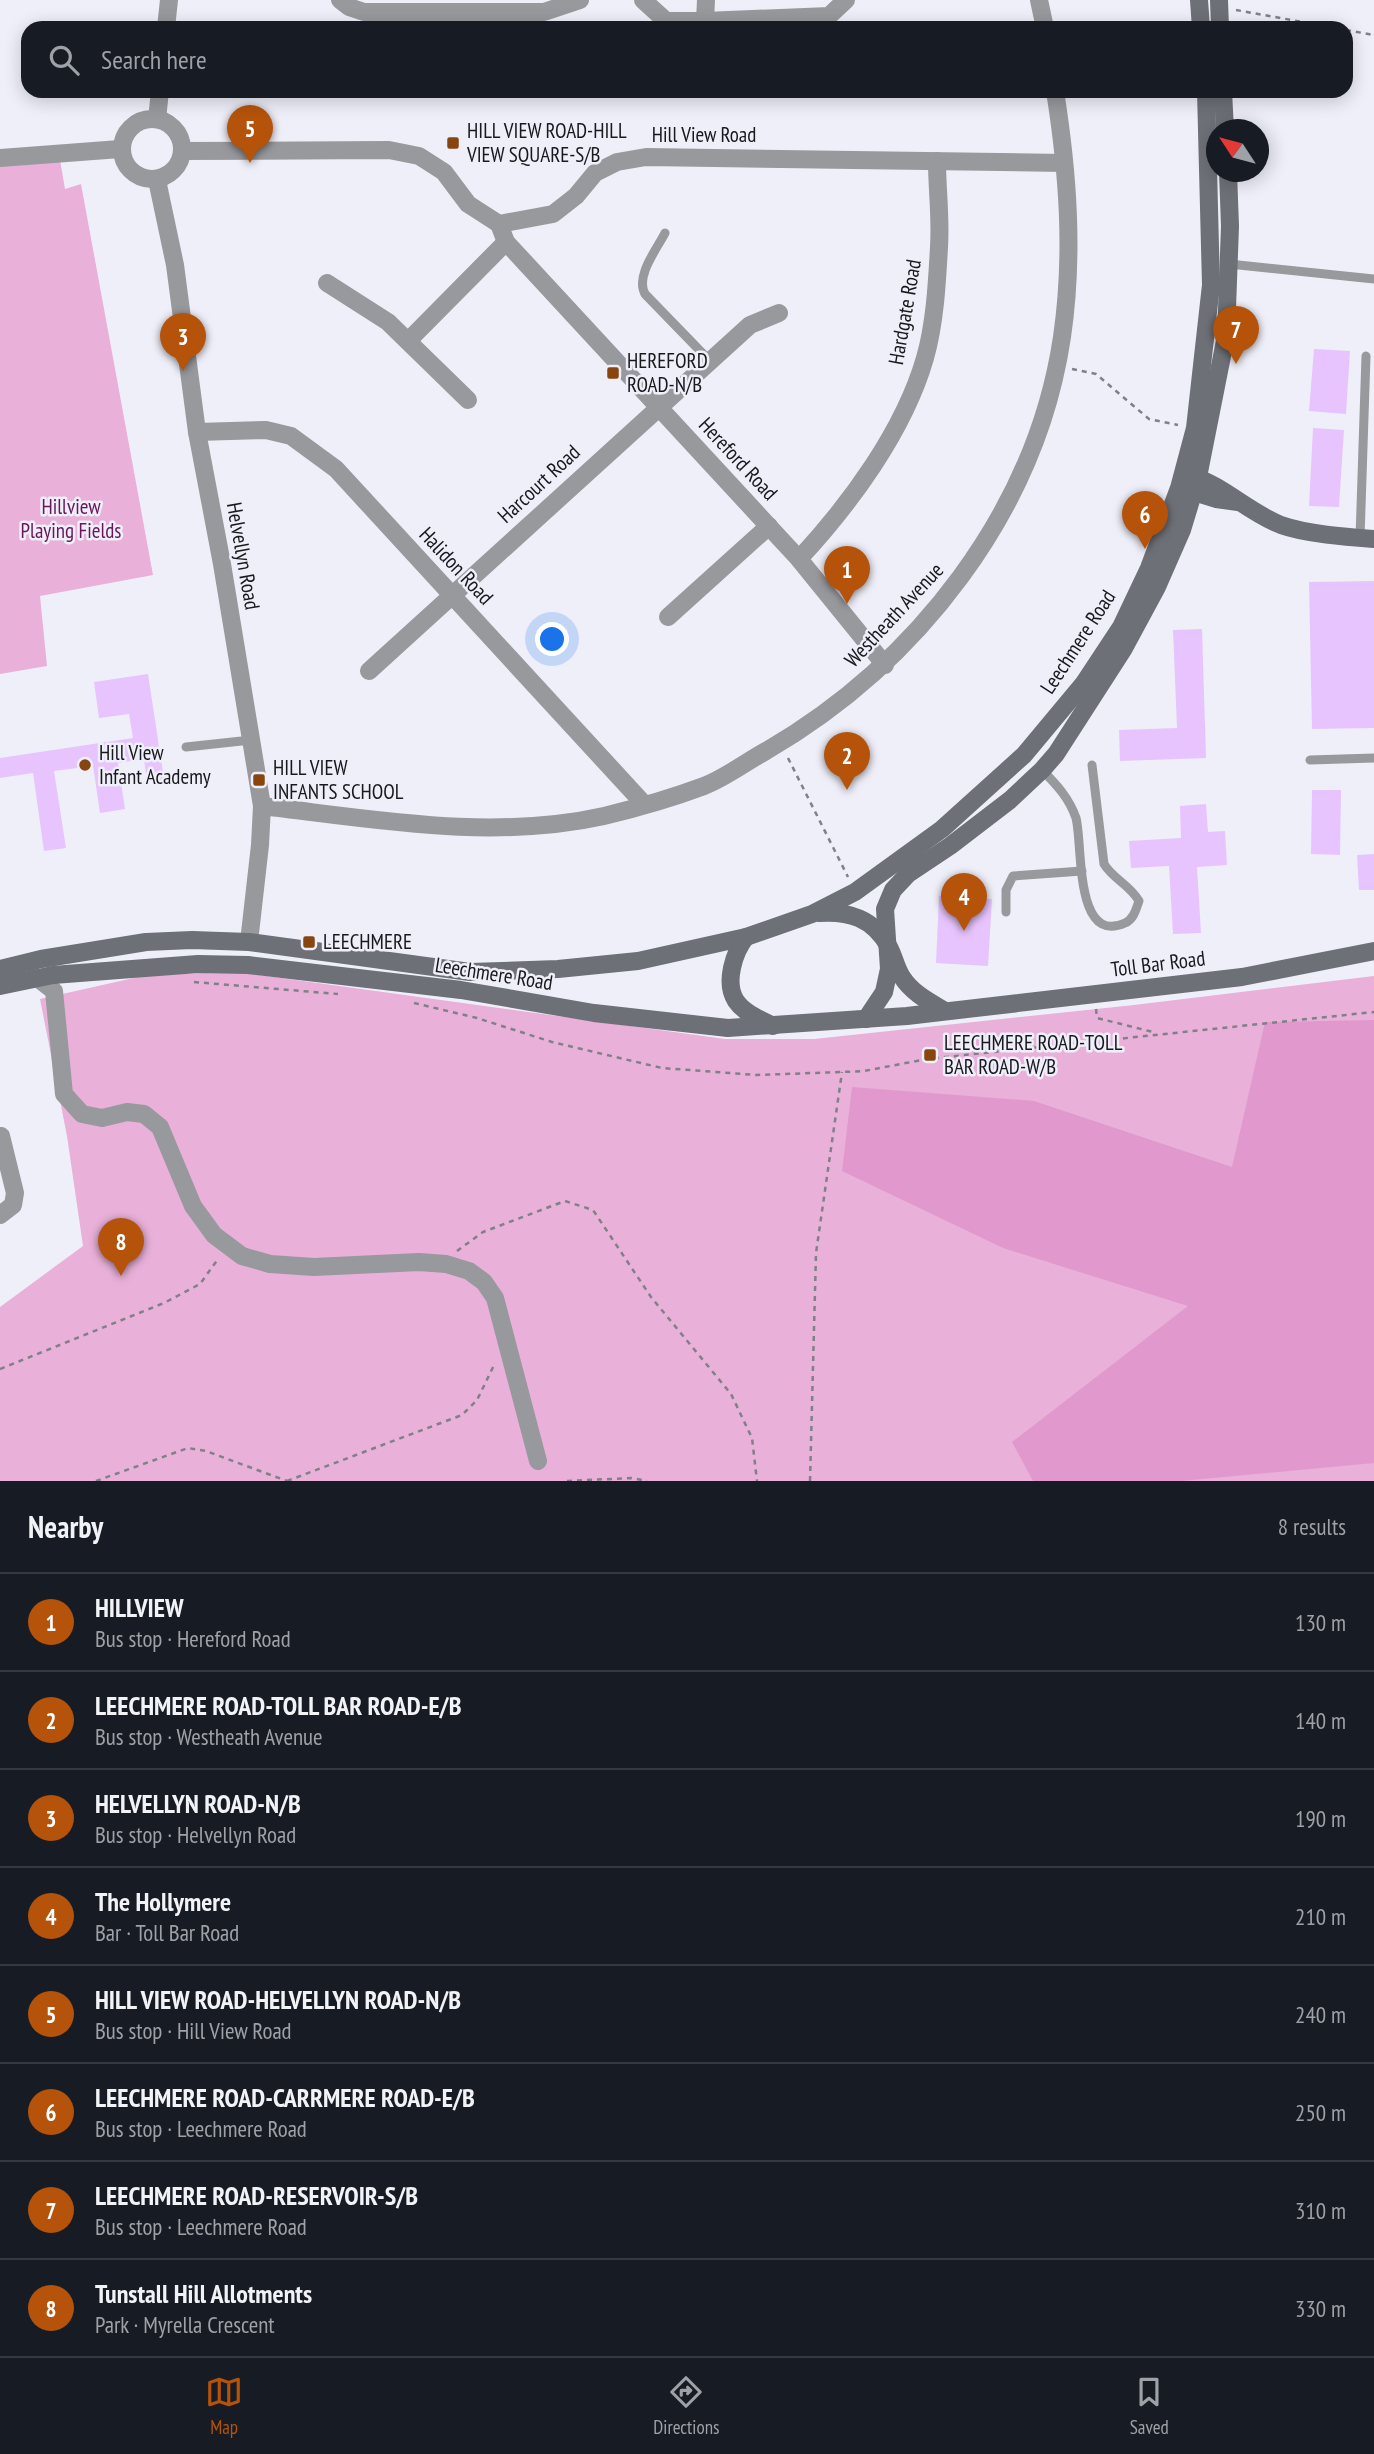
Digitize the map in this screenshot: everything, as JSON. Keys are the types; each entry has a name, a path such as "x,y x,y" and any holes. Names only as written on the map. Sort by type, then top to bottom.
{"main road":[{"path":"1199,0 1200,21"},
{"name":"Leechmere Road","path":"866,1019 884,992 889,969 885,909 893,891 908,874 983,822 1042,770 1087,707 1134,629 1157,587 1182,530 1212,285 1206,98"},
{"path":"1223,98 1224,119"},
{"name":"Leechmere Road","path":"0,969 41,959 146,942 191,940 249,942 470,972 558,969 638,961 746,937 812,914 855,892 942,829 1024,755 1083,683 1126,615 1188,482 1226,335 1230,226 1228,182"},
{"path":"1188,482 1220,488 1238,502 1282,526 1367,539"},
{"path":"812,914 842,912 865,921 888,945 903,978 919,995 945,1011"},
{"path":"746,937 738,947 731,974 734,999 747,1012 773,1026"},
{"path":"248,965 249,942"},
{"name":"Toll Bar Road","path":"906,1016 1242,977 1374,951"},
{"name":"Leechmere Road","path":"0,986 36,977 198,964 248,965 461,990 594,1013 728,1028 906,1016"}],"street":[{"path":"167,21 169,0"},
{"path":"340,0 349,7 364,12 490,6 544,12 580,0"},
{"path":"643,0 666,20 705,21 829,16 846,0"},
{"path":"705,21 706,0"},
{"path":"1039,0 1044,21"},
{"path":"157,119 159,98"},
{"name":"Westheath Avenue","path":"262,806 415,823 499,827 550,824 604,816 706,786 780,742 854,692 885,665 942,602 971,563 1018,478 1036,434 1062,339 1070,234 1056,98"},
{"path":"157,119 170,125 180,136 182,151 179,164 170,175 157,180 139,178 125,166 120,149 125,132 139,121 157,119"},
{"path":"0,158 120,149"},
{"path":"182,151 389,150 419,156 444,172 468,204 499,225"},
{"name":"Hill View Road","path":"499,225 553,214 576,196 595,173 617,162 646,157 1064,163"},
{"name":"Hardgate Road","path":"799,559 832,524 869,471 902,417 925,357 940,244 937,161"},
{"name":"Helvellyn Road","path":"157,180 175,265 197,432 262,806 249,942"},
{"name":"Hereford Road","path":"499,225 506,242 799,559 885,665"},
{"path":"408,341 506,242"},
{"path":"327,283 387,322 468,400"},
{"name":"Harcourt Road","path":"369,671 750,324 779,313"},
{"name":"Halidon Road","path":"197,432 266,430 291,436 312,449 336,469 644,804"},
{"path":"668,618 769,526"},
{"path":"36,977 54,991 64,1094 82,1114 102,1118 127,1112 144,1114 160,1128 193,1206 214,1235 242,1256 270,1264 314,1267 419,1262 441,1264 469,1271 484,1282 495,1298 538,1461"},
{"path":"0,1215 13,1205 15,1193 1,1136"}],"lane":[{"path":"665,233 643,276 641,287 709,360"},
{"path":"1229,264 1374,279"},
{"path":"1366,356 1369,403 1367,539"},
{"path":"186,747 251,740"},
{"path":"1310,760 1374,758"},
{"path":"1042,770 1066,795 1076,820 1090,912 1098,923 1111,926 1127,922 1135,914 1139,901 1133,890 1109,873 1104,864 1092,765"},
{"path":"1006,912 1006,890 1013,876 1082,871"}],"path":[{"path":"1219,4 1302,21"},
{"path":"1353,31 1374,35"},
{"path":"1055,365 1096,374 1149,419 1195,428"},
{"path":"780,742 855,892"},
{"path":"184,982 341,994"},
{"path":"1093,994 1097,1018 1157,1033"},
{"path":"405,1001 477,1018 552,1042 662,1068 756,1075 864,1071 927,1059 1374,1012"},
{"path":"810,1481 816,1253 842,1072"},
{"path":"441,1264 483,1231 565,1201 593,1210 652,1297 731,1394 752,1438 757,1481"},
{"path":"0,1370 164,1303 200,1284 228,1245"},
{"path":"96,1481 188,1448 206,1451 287,1481 462,1415 477,1400 505,1337"},
{"path":"567,1481 631,1478 647,1481"}],"green space":[{"name":"Hillview Playing Fields","path":"59,154 65,189 81,184 153,575 40,596 47,666 0,674 0,158"},
{"path":"238,972 725,1039 814,1039 1374,976 1374,1481 0,1481 0,1307 83,1246 67,1136 40,999 147,975"}],"shaded area":[{"path":"1374,1020 1374,1463 1182,1481 1033,1481 1012,1442 1188,1306 1003,1248 842,1171 852,1087 1034,1101 1232,1167 1265,1022"}],"building":[{"path":"1314,349 1350,351 1346,414 1309,411"},
{"path":"1313,428 1344,430 1339,507 1309,506"},
{"path":"1374,581 1374,728 1312,729 1309,582"},
{"path":"1202,629 1206,758 1120,761 1119,730 1177,728 1173,630"},
{"path":"148,674 164,779 147,782 144,759 118,763 125,809 100,813 93,766 54,771 66,848 44,851 33,773 0,778 0,758 133,738 129,714 99,718 94,682"},
{"path":"1312,790 1341,790 1340,855 1311,854"},
{"path":"1206,804 1208,832 1225,831 1227,865 1197,867 1201,933 1173,934 1169,866 1131,868 1129,841 1181,838 1180,806"},
{"path":"1374,854 1374,890 1359,890 1357,855"},
{"path":"939,896 992,899 988,966 936,963"}],"place":[{"name":"HILL VIEW ROAD-HILL VIEW SQUARE-S/B","path":"453,143"},
{"name":"HILL VIEW ROAD-HELVELLYN ROAD-N/B","path":"250,163"},
{"name":"LEECHMERE ROAD-RESERVOIR-S/B","path":"1236,364"},
{"name":"HELVELLYN ROAD-N/B","path":"183,371"},
{"name":"HEREFORD ROAD-N/B","path":"613,373"},
{"name":"LEECHMERE ROAD-CARRMERE ROAD-E/B","path":"1145,549"},
{"name":"HILLVIEW","path":"847,604"},
{"name":"Hill View Infant Academy","path":"85,765"},
{"name":"HILL VIEW INFANTS SCHOOL","path":"259,780"},
{"name":"LEECHMERE ROAD-TOLL BAR ROAD-E/B","path":"847,790"},
{"name":"The Hollymere","path":"964,931"},
{"name":"LEECHMERE","path":"309,942"},
{"name":"LEECHMERE ROAD-TOLL BAR ROAD-W/B","path":"930,1055"},
{"name":"Tunstall Hill Allotments","path":"121,1276"}]}
